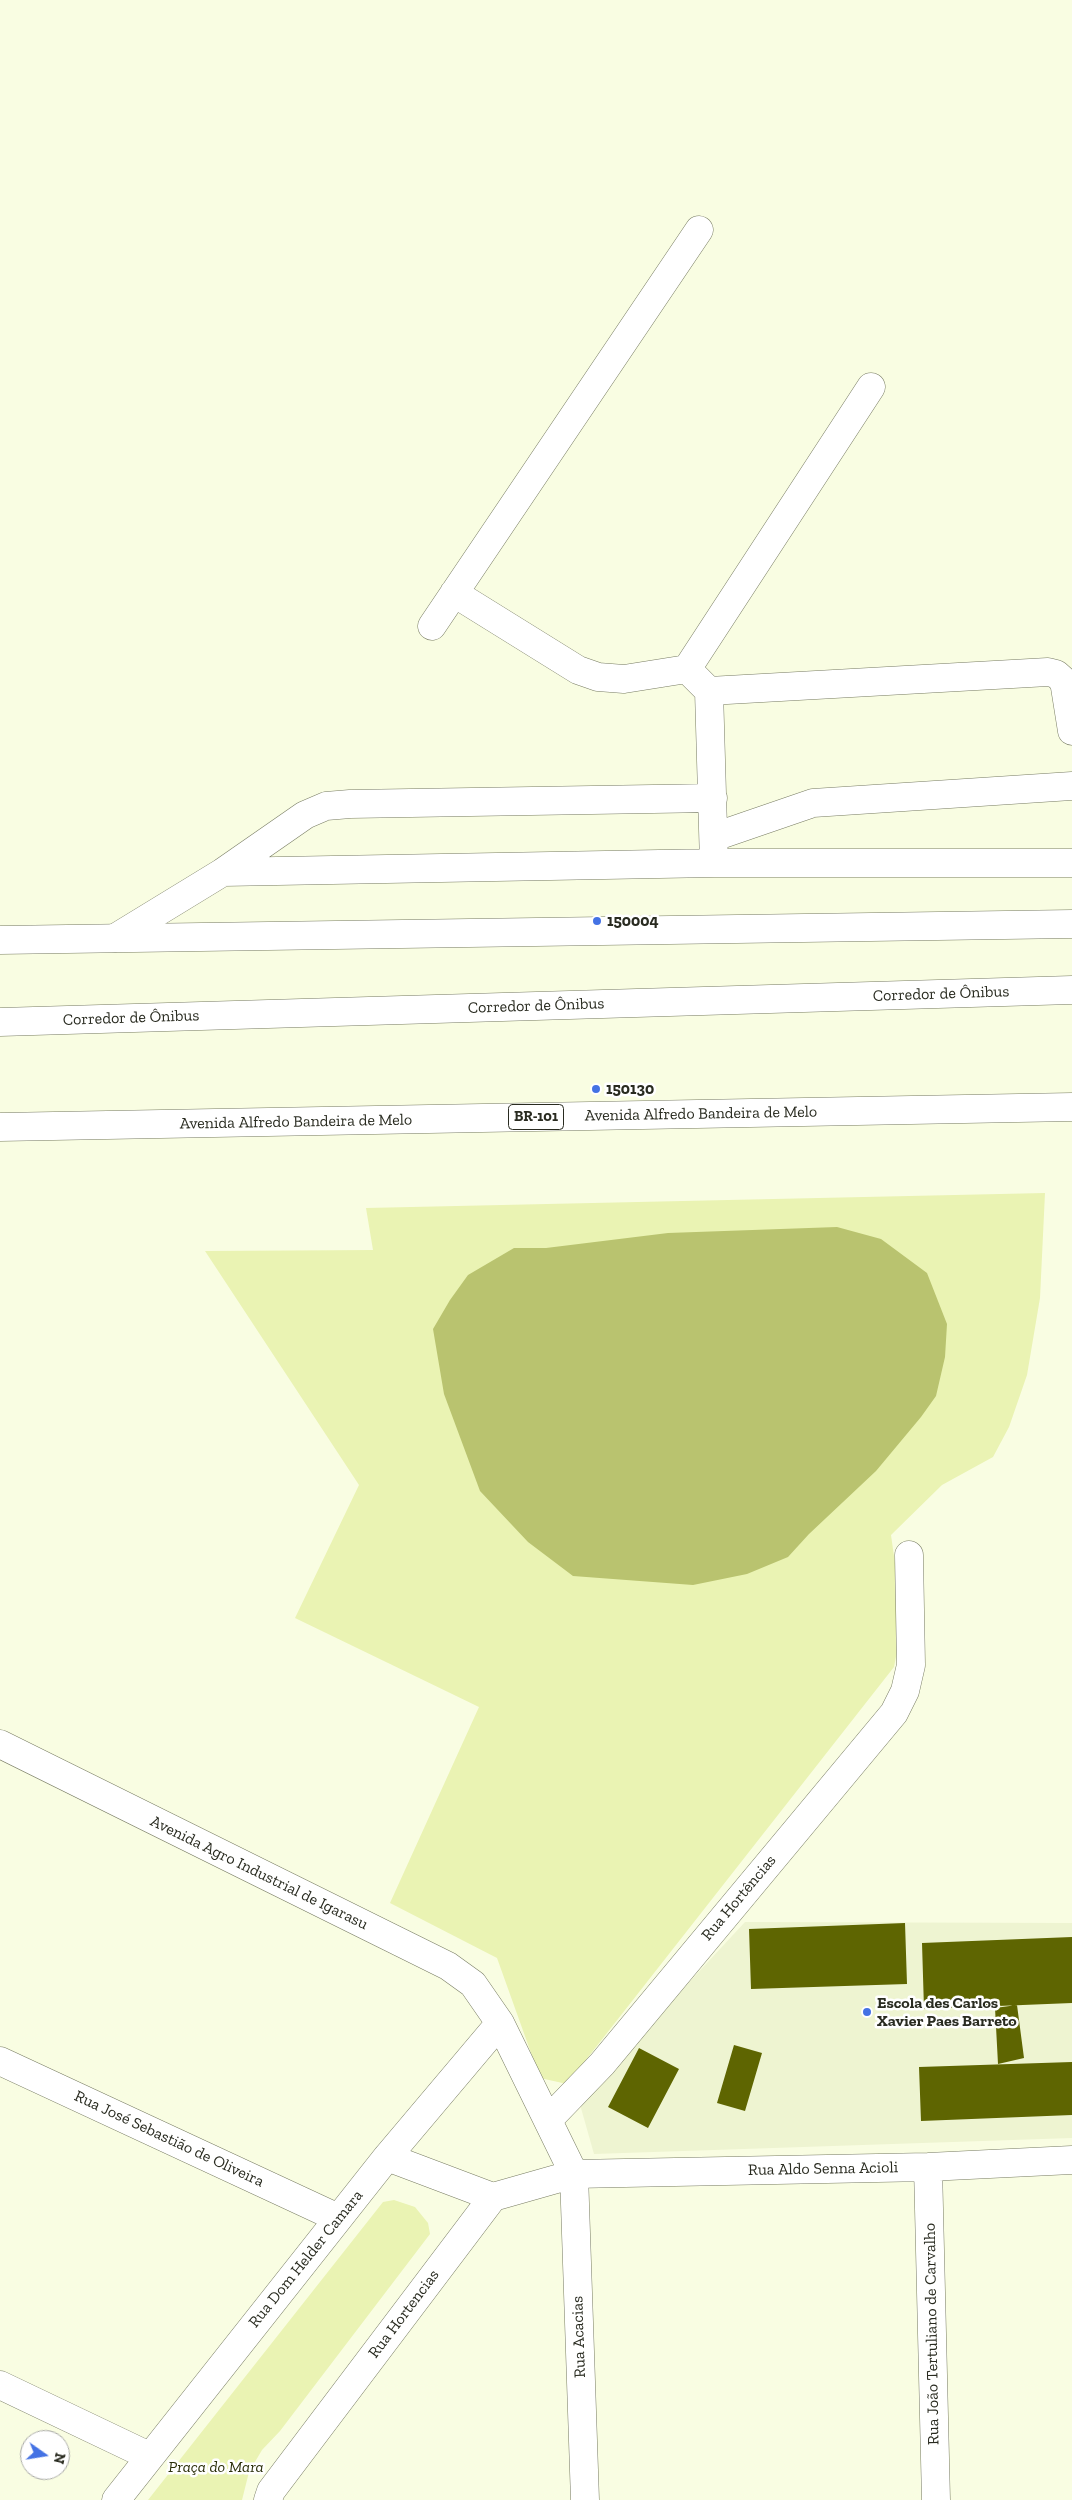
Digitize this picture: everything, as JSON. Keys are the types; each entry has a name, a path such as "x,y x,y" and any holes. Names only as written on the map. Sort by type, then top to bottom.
{"main road":[{"path":"432,626 699,230"},
{"path":"454,593 578,670 598,677 624,679 687,669 871,387"},
{"path":"687,669 709,691 714,863"},
{"path":"709,691 1048,672 1056,674 1064,682 1072,731"},
{"path":"714,836 812,803 1072,786"},
{"path":"115,938 223,872 305,815 326,806 350,804 713,798"},
{"path":"223,872 714,863 1072,863"},
{"path":"0,940 1072,924"},
{"name":"Corredor de Ônibus","path":"0,1022 1072,990"},
{"name":"Avenida Alfredo Bandeira de Melo","path":"0,1127 1072,1107"},
{"name":"Rua Hortências","path":"548,2120 602,2064 894,1713 904,1691 911,1665 909,1555"},
{"name":"Avenida Agro Industrial de Igarasu","path":"0,1744 448,1966 473,1984 500,2023 574,2174"},
{"name":"Rua Dom Helder Camara","path":"116,2500 387,2157 500,2023"},
{"name":"Rua José Sebastião de Oliveira","path":"0,2061 338,2218"},
{"path":"387,2157 493,2197 574,2174"},
{"name":"Rua Aldo Senna Acioli","path":"574,2174 928,2167 1072,2160"},
{"name":"Rua João Tertuliano de Carvalho","path":"928,2167 936,2500"},
{"name":"Rua Acacias","path":"574,2174 585,2500"},
{"name":"Rua Hortencias","path":"268,2500 271,2491 493,2197"},
{"path":"0,2385 149,2456"}],"shaded area":[{"path":"837,1227 881,1239 927,1273 947,1324 945,1357 936,1396 921,1417 876,1471 809,1534 788,1557 747,1574 693,1585 573,1576 528,1542 480,1491 444,1394 433,1329 450,1300 468,1275 514,1248 546,1248 668,1233"},
{"name":"Escola des Carlos Xavier Paes Barreto","path":"745,1922 1072,1923 1072,2138 594,2154 579,2101"}],"green space":[{"path":"1045,1193 1040,1298 1027,1375 1009,1427 993,1457 942,1485 891,1535 903,1620 894,1667 567,2084 540,2078 497,1958 390,1903 479,1707 295,1618 359,1485 205,1251 373,1250 366,1208"},
{"name":"Praça do Mara","path":"394,2200 415,2207 428,2223 430,2234 280,2431 262,2450 249,2472 242,2500 148,2500 383,2202"}],"building":[{"path":"905,1923 907,1984 751,1989 749,1929"},
{"path":"1072,1937 1072,2003 924,2009 922,1943"},
{"path":"1017,2005 1024,2058 998,2064 995,2008"},
{"path":"734,2045 762,2053 745,2111 717,2103"},
{"path":"639,2048 679,2069 648,2128 608,2107"},
{"path":"1072,2062 1072,2115 921,2121 919,2067"}],"place":[{"name":"150004","path":"597,921"},
{"name":"150130","path":"596,1089"},
{"name":"Escola des Carlos Xavier Paes Barreto","path":"867,2012"}]}
